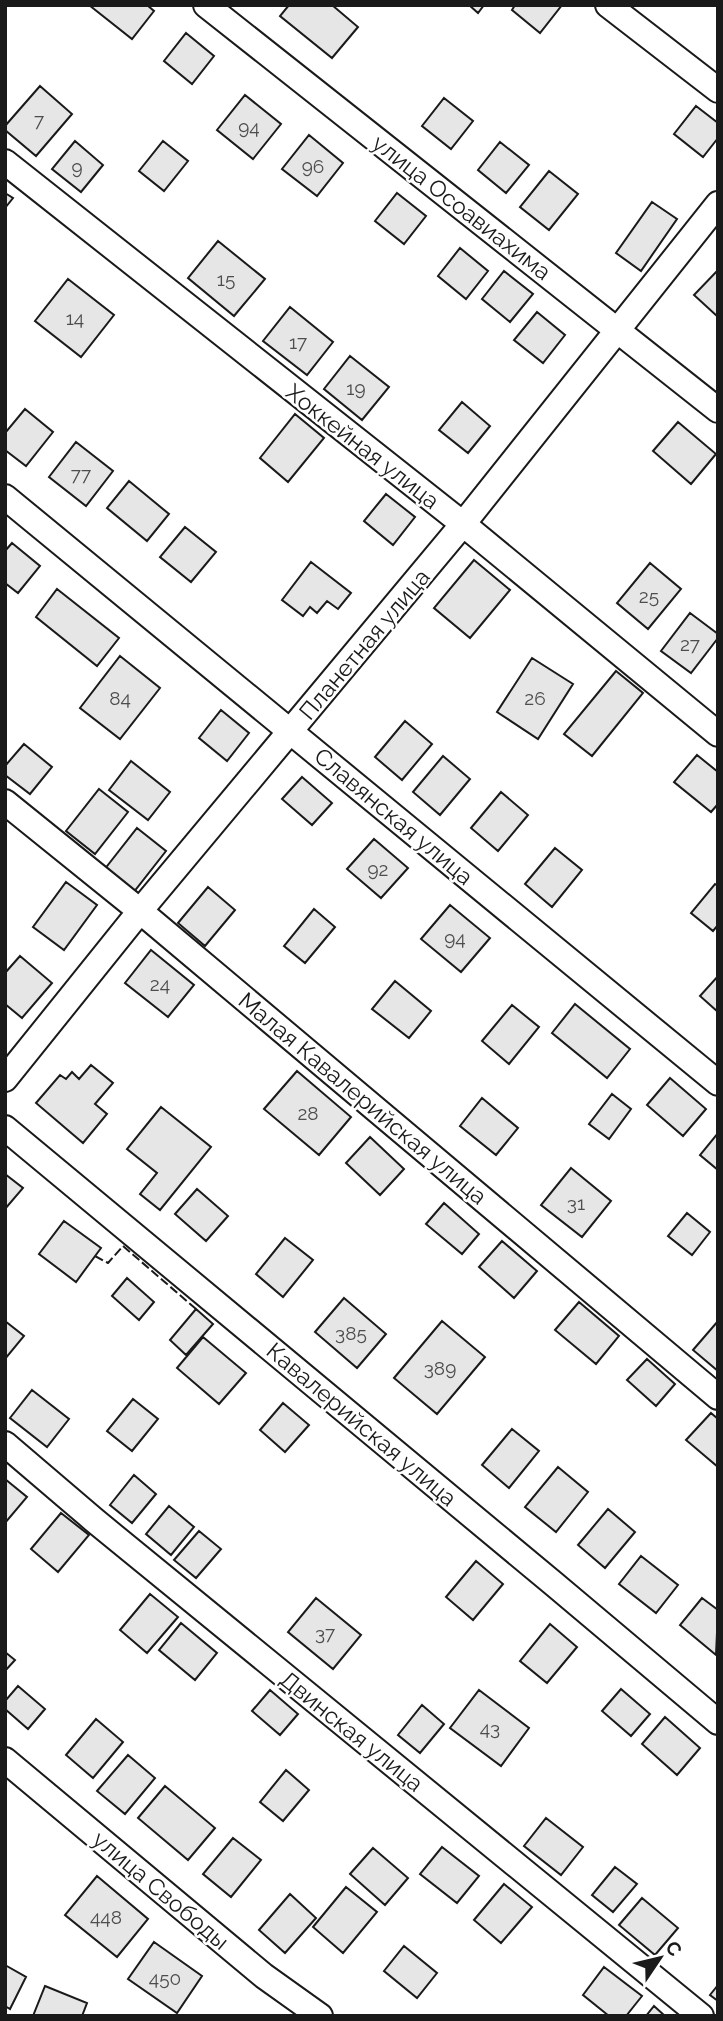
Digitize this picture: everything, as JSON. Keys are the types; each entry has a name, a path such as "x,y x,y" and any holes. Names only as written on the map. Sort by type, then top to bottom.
{"street":[{"name":"улица Осоавиахима","path":"206,5 718,410"},
{"path":"608,5 718,90"},
{"name":"Хоккейная улица","path":"5,162 463,524 718,734"},
{"name":"Планетная улица","path":"5,1079 140,911 463,524 718,204"},
{"name":"Славянская улица","path":"5,497 718,1083"},
{"name":"Малая Кавалерийская улица","path":"5,802 140,911 718,1397"},
{"name":"Кавалерийская улица","path":"5,1128 718,1722"},
{"name":"Двинская улица","path":"5,1444 147,1564 701,2016"},
{"name":"улица Свободы","path":"5,1760 264,1976 320,2016"}],"building":[{"path":"89,5 147,5 154,11 132,39"},
{"path":"289,5 332,5 358,27 332,58 280,16"},
{"path":"469,5 484,5 478,13"},
{"path":"515,5 562,5 540,33 512,10"},
{"path":"186,33 214,56 192,84 164,61"},
{"path":"40,86 72,114 36,156 5,130 5,126"},
{"path":"245,95 281,124 253,159 217,130"},
{"path":"444,98 473,121 451,149 422,126"},
{"path":"696,106 718,123 718,138 703,157 674,134"},
{"path":"309,135 343,163 317,196 282,169"},
{"path":"75,141 103,165 81,192 52,169"},
{"path":"163,141 188,161 164,191 139,171"},
{"path":"500,142 529,165 506,193 478,170"},
{"path":"549,171 578,194 549,230 520,207"},
{"path":"5,193 13,198 5,208"},
{"path":"397,193 426,216 404,244 375,221"},
{"path":"652,202 677,219 641,271 616,253"},
{"path":"218,241 265,279 234,316 188,278"},
{"path":"460,248 488,271 466,299 438,276"},
{"path":"718,270 718,317 694,295"},
{"path":"504,271 533,294 510,322 482,299"},
{"path":"68,279 114,315 81,357 35,321"},
{"path":"290,307 333,342 307,375 263,341"},
{"path":"537,312 565,335 543,363 514,340"},
{"path":"350,356 389,387 362,420 324,389"},
{"path":"462,402 490,426 468,453 439,430"},
{"path":"25,409 53,432 26,466 5,450 5,433"},
{"path":"295,414 324,438 288,482 260,458"},
{"path":"678,422 716,454 691,484 653,451"},
{"path":"76,442 113,471 86,506 49,477"},
{"path":"129,481 169,514 147,541 107,508"},
{"path":"386,494 415,517 393,545 364,521"},
{"path":"185,527 216,552 191,582 160,557"},
{"path":"12,543 40,566 18,593 5,583 5,551"},
{"path":"474,560 510,590 470,638 434,608"},
{"path":"311,562 351,593 338,609 327,601 317,613 310,607 303,616 282,600"},
{"path":"650,563 681,589 648,629 617,603"},
{"path":"57,589 119,638 97,666 36,617"},
{"path":"690,613 718,634 718,638 691,673 661,651"},
{"path":"120,656 160,688 120,739 80,708"},
{"path":"532,658 573,684 538,739 497,712"},
{"path":"616,671 643,693 592,756 564,734"},
{"path":"221,710 249,733 227,761 199,738"},
{"path":"405,721 432,744 402,780 375,757"},
{"path":"24,744 52,767 30,794 5,775 5,766"},
{"path":"697,755 718,772 718,804 711,812 674,782"},
{"path":"443,756 470,779 440,815 413,792"},
{"path":"131,761 170,792 148,820 109,790"},
{"path":"302,777 332,803 312,825 282,799"},
{"path":"99,789 128,812 95,854 66,831"},
{"path":"501,792 528,815 498,851 471,828"},
{"path":"137,828 166,851 133,893 104,870"},
{"path":"374,839 408,868 381,898 347,869"},
{"path":"555,848 582,870 552,907 525,884"},
{"path":"66,882 97,905 64,950 33,927"},
{"path":"715,884 718,886 718,925 713,931 691,913"},
{"path":"208,887 235,910 205,946 178,923"},
{"path":"450,905 490,938 461,972 421,939"},
{"path":"314,909 335,927 305,963 284,946"},
{"path":"151,950 194,985 168,1017 125,983"},
{"path":"20,956 52,983 22,1018 5,1004 5,973"},
{"path":"718,976 718,1012 700,996"},
{"path":"395,981 431,1011 409,1038 372,1009"},
{"path":"575,1004 630,1049 607,1078 552,1033"},
{"path":"512,1005 539,1027 509,1064 482,1041"},
{"path":"91,1065 113,1083 95,1104 107,1114 83,1143 36,1103 60,1075 66,1079 72,1072 79,1079"},
{"path":"297,1071 351,1117 319,1155 264,1109"},
{"path":"670,1078 706,1109 683,1136 647,1105"},
{"path":"612,1094 631,1109 609,1139 589,1124"},
{"path":"482,1098 518,1128 496,1155 460,1126"},
{"path":"161,1107 211,1147 160,1210 140,1194 157,1173 127,1149"},
{"path":"718,1133 718,1170 700,1155"},
{"path":"370,1137 404,1169 380,1195 346,1163"},
{"path":"571,1168 611,1201 582,1237 541,1205"},
{"path":"5,1174 23,1188 5,1209"},
{"path":"197,1189 228,1216 206,1241 175,1214"},
{"path":"444,1203 479,1234 462,1254 426,1224"},
{"path":"687,1213 710,1232 692,1255 668,1236"},
{"path":"64,1221 101,1248 76,1282 39,1254"},
{"path":"285,1238 313,1260 283,1297 256,1274"},
{"path":"502,1241 537,1271 514,1298 479,1267"},
{"path":"127,1278 154,1302 139,1320 112,1296"},
{"path":"344,1298 386,1334 357,1368 315,1332"},
{"path":"579,1302 619,1336 596,1364 555,1330"},
{"path":"196,1309 213,1324 186,1355 170,1340"},
{"path":"5,1321 24,1336 5,1359"},
{"path":"442,1321 485,1357 437,1414 394,1378"},
{"path":"718,1321 718,1371 693,1350"},
{"path":"203,1337 246,1373 219,1404 177,1368"},
{"path":"647,1359 675,1384 656,1406 627,1380"},
{"path":"32,1390 69,1419 47,1447 10,1418"},
{"path":"133,1399 158,1419 132,1451 107,1431"},
{"path":"283,1403 309,1425 285,1452 260,1430"},
{"path":"711,1413 718,1419 718,1467 686,1440"},
{"path":"512,1429 539,1451 509,1488 482,1465"},
{"path":"558,1467 588,1492 556,1532 525,1507"},
{"path":"134,1475 156,1494 132,1523 110,1505"},
{"path":"5,1479 27,1497 5,1523"},
{"path":"169,1506 194,1527 171,1555 146,1534"},
{"path":"608,1509 635,1532 605,1568 578,1545"},
{"path":"61,1513 89,1535 58,1572 31,1549"},
{"path":"199,1531 221,1549 196,1578 174,1560"},
{"path":"641,1556 678,1585 656,1613 619,1584"},
{"path":"476,1561 503,1584 473,1620 446,1597"},
{"path":"150,1594 178,1617 147,1653 120,1630"},
{"path":"316,1598 361,1635 333,1669 288,1632"},
{"path":"702,1598 718,1610 716,1655 680,1625"},
{"path":"181,1623 217,1653 195,1680 159,1650"},
{"path":"550,1624 577,1647 547,1683 520,1661"},
{"path":"5,1652 15,1660 5,1671"},
{"path":"18,1686 45,1709 28,1729 5,1709 5,1701"},
{"path":"621,1689 650,1714 631,1736 602,1711"},
{"path":"270,1690 298,1714 280,1735 252,1711"},
{"path":"479,1690 529,1728 501,1766 450,1728"},
{"path":"422,1705 444,1724 420,1753 398,1735"},
{"path":"665,1717 700,1748 677,1775 642,1744"},
{"path":"96,1719 123,1742 93,1778 66,1755"},
{"path":"128,1755 155,1778 125,1814 97,1791"},
{"path":"286,1770 309,1790 283,1821 260,1802"},
{"path":"165,1786 215,1828 188,1860 138,1818"},
{"path":"546,1818 583,1847 561,1875 524,1846"},
{"path":"233,1838 261,1860 231,1897 203,1874"},
{"path":"442,1847 479,1876 457,1903 420,1874"},
{"path":"373,1848 408,1878 385,1905 350,1874"},
{"path":"615,1867 637,1884 613,1912 592,1895"},
{"path":"97,1876 148,1919 117,1957 65,1915"},
{"path":"504,1884 532,1907 501,1943 474,1920"},
{"path":"346,1887 377,1912 343,1953 313,1927"},
{"path":"290,1894 316,1918 285,1953 259,1930"},
{"path":"642,1898 678,1928 655,1955 619,1925"},
{"path":"154,1942 202,1976 177,2013 128,1979"},
{"path":"404,1946 437,1973 417,1998 384,1971"},
{"path":"5,1965 26,1977 10,2009 5,2006"},
{"path":"604,1967 642,1996 626,2016 609,2016 583,1995"},
{"path":"718,1985 718,2001 710,1995"},
{"path":"45,1986 87,2003 82,2016 33,2016"},
{"path":"654,2006 665,2016 646,2016"}],"fence":[{"path":"95,1256 108,1263 123,1246 196,1309"}]}
